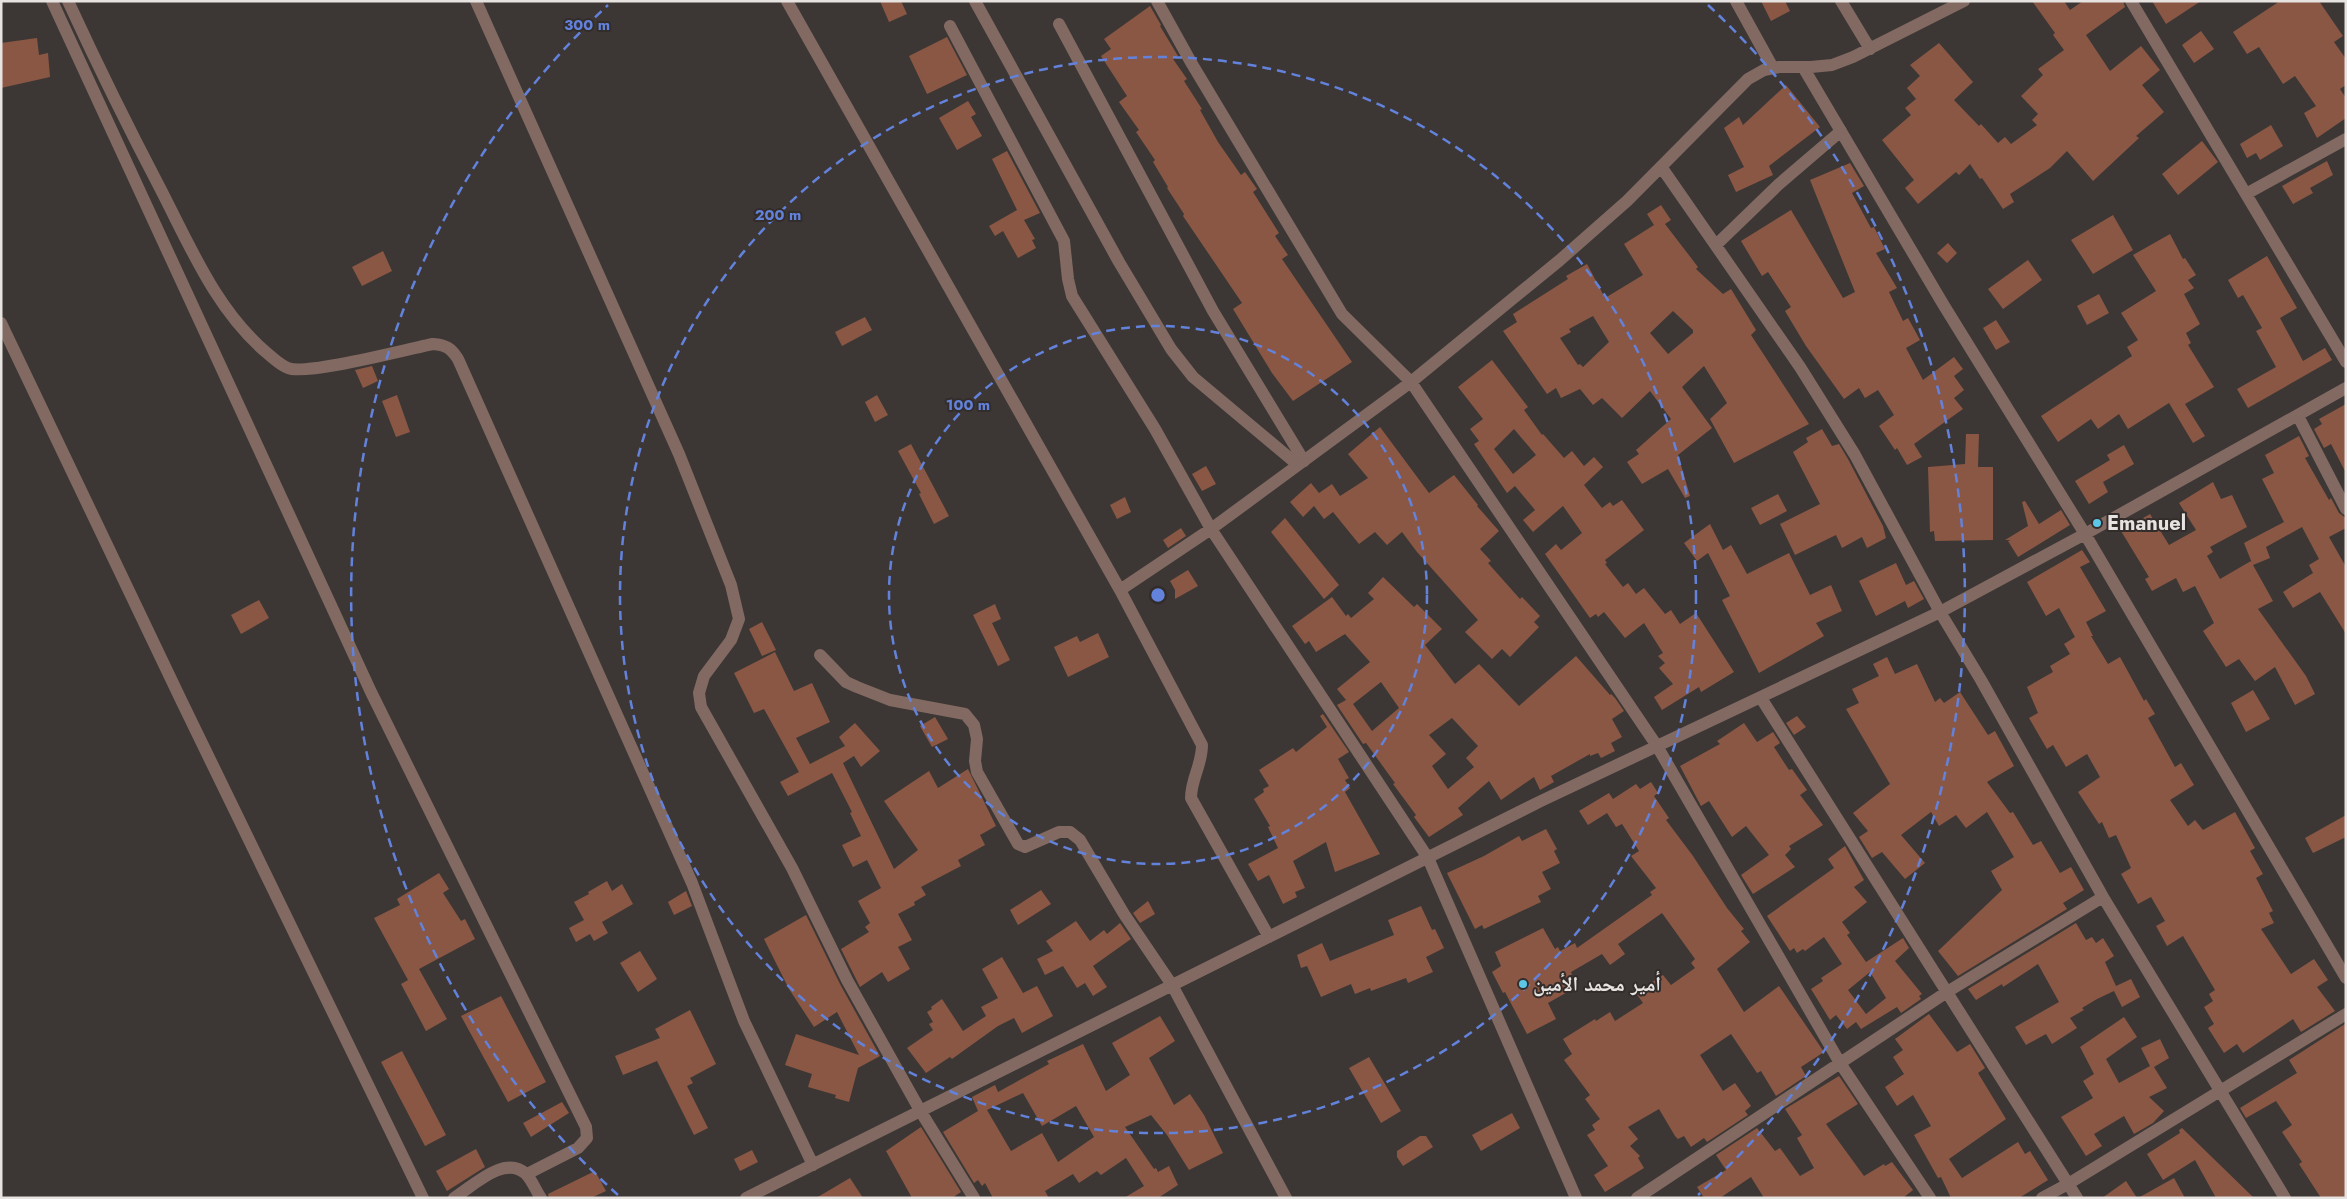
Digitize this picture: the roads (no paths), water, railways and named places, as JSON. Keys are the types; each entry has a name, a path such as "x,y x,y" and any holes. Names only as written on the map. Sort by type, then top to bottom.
{"street":[{"path":"52,1 371,692 586,1127 587,1138 578,1148 527,1174"},
{"path":"68,1 115,101 204,274 225,308 249,338 288,369 296,370 335,366 433,344 442,344 451,348 458,359 692,883 744,1021 813,1165"},
{"path":"476,1 679,454 731,585 739,619 731,640 704,676 699,693 701,707 792,868 847,980 921,1112 974,1198"},
{"path":"787,1 1120,590 1202,745 1202,760 1191,788 1191,798 1269,937"},
{"path":"974,1 1119,262 1172,350 1193,377 1301,463"},
{"path":"1157,1 1192,64 1342,314 1411,382 1657,746 1840,1063 1930,1198"},
{"path":"1736,1 1773,68"},
{"path":"1841,1 1870,48"},
{"path":"1120,590 1211,529 1411,382 1560,260 1662,168 1748,79 1764,70 1773,68 1832,64 1870,48 1964,1"},
{"path":"2130,1 2346,362"},
{"path":"1059,24 1213,311 1301,463"},
{"path":"950,26 1064,241 1068,279 1072,296 1155,429 1211,529 1428,858 1576,1198"},
{"path":"1804,67 1943,304 2085,534 2346,978"},
{"path":"1716,245 1778,185 1841,132"},
{"path":"2246,194 2346,139"},
{"path":"1662,168 1800,367 1842,434 1940,612 1981,680 2103,896 2285,1198"},
{"path":"1,323 423,1198"},
{"path":"746,1198 1541,800 1761,698 1940,612 2085,534 2346,388"},
{"path":"2298,416 2346,509"},
{"path":"820,655 846,682 856,687 890,700 952,710 965,714 974,725 977,739 975,761 977,772 1018,844 1024,847 1059,832 1070,832 1080,840 1124,914 1172,985 1286,1198"},
{"path":"1761,698 2077,1198"},
{"path":"1637,1198 1947,992 2103,896"},
{"path":"2042,1198 2346,1014"},
{"path":"454,1198 504,1167 515,1167 527,1174 541,1198"}],"place":[{"name":"Emanuel","path":"2097,523"},
{"name":"أمير محمد الأمين","path":"1523,984"}]}
